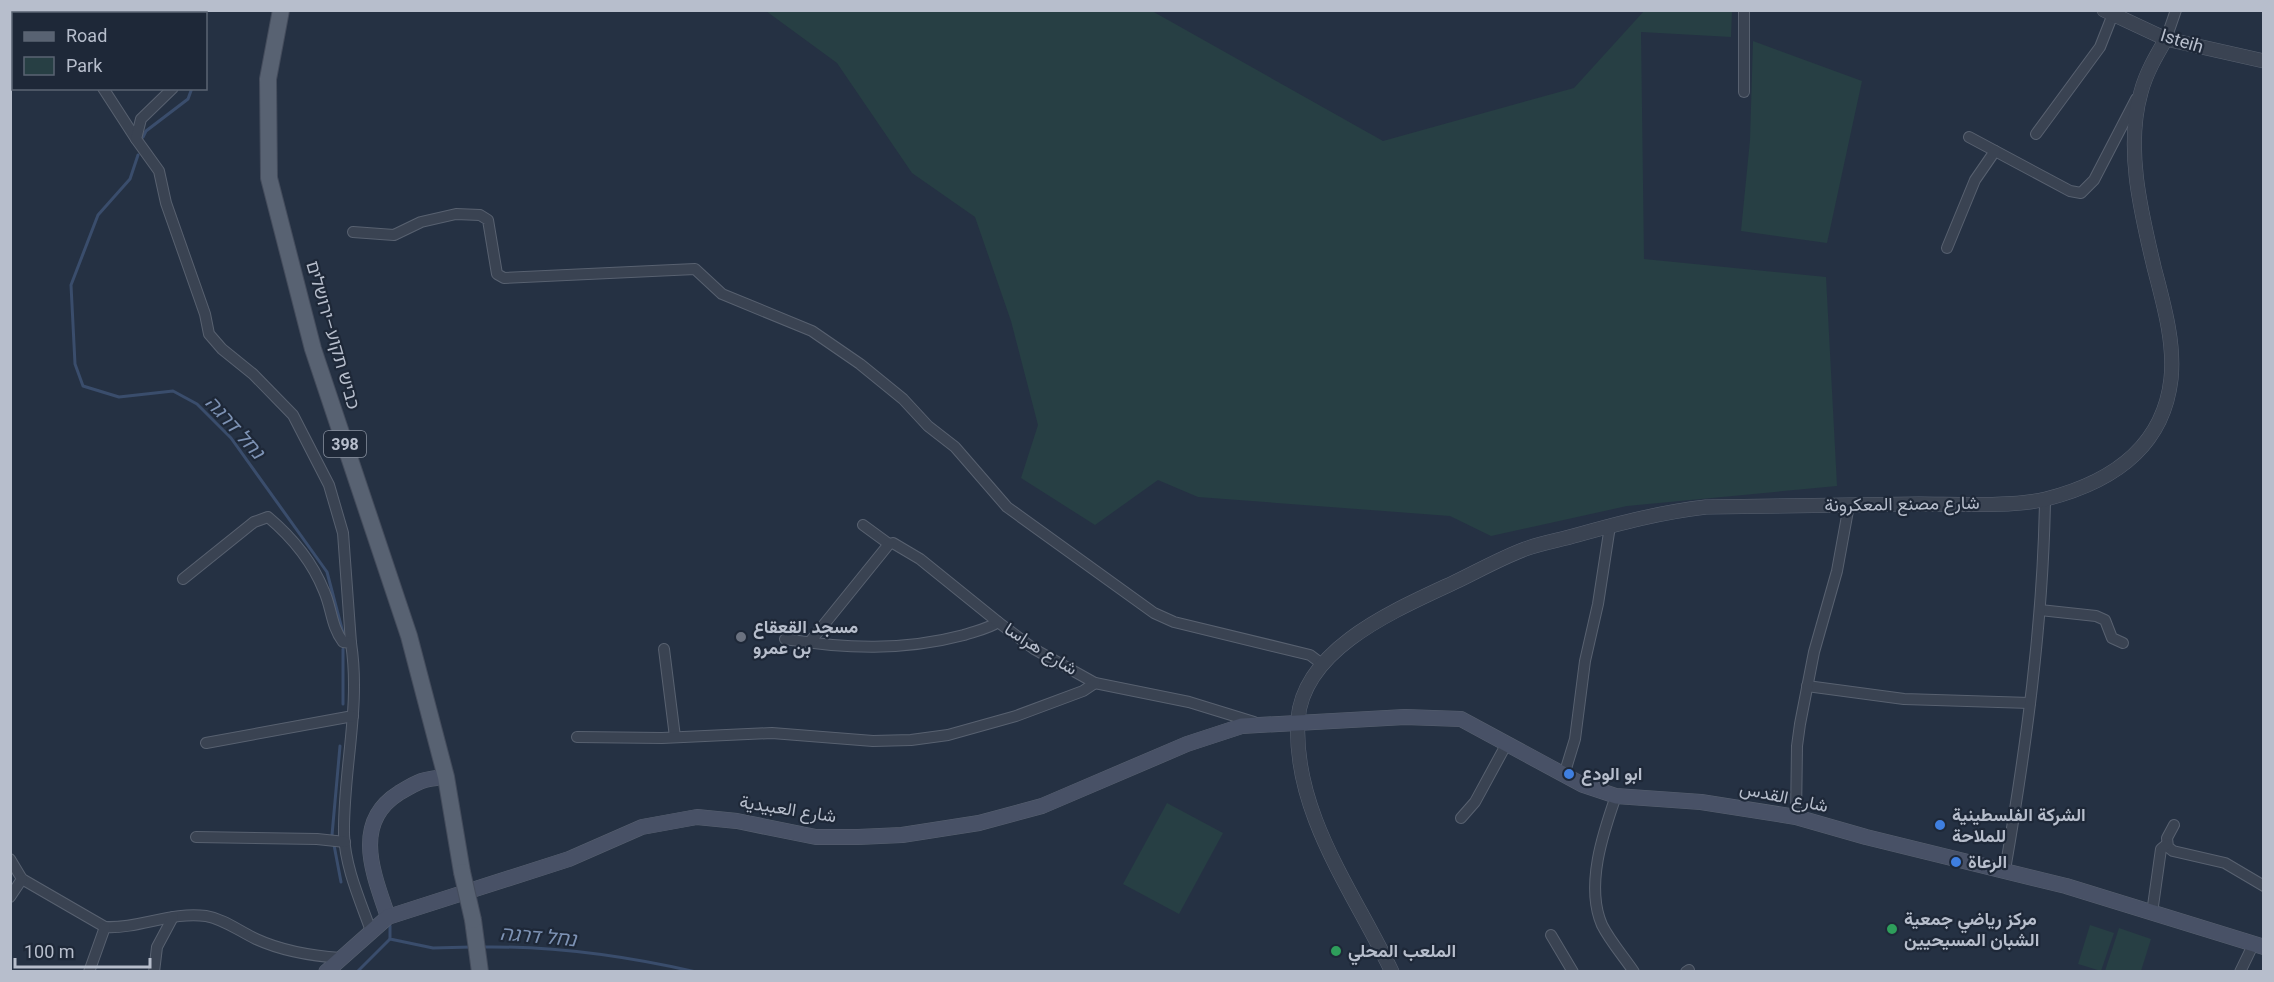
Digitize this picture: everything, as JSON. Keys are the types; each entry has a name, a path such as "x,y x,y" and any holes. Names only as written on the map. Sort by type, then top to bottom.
{"main road":[{"name":"כביש תקוע–ירושלים","path":"281,10 268,79 269,178 314,349 408,636 446,777 462,872 473,920 480,972"},
{"name":"شارع القدس","path":"1298,722 1405,717 1461,719 1583,785 1616,796 1712,803 1796,817 1866,837 2005,870 2258,946"},
{"name":"شارع العبيدية","path":"326,972 388,917 561,862 642,827 675,819 697,817 737,821 816,837 902,835 979,823 1042,806 1221,732 1260,724 1298,722"},
{"path":"388,917 371,864 369,835 374,820 389,800 422,779 446,777"}],"street":[{"path":"1744,10 1744,92"},
{"path":"2166,39 2176,10"},
{"path":"2036,134 2100,46 2108,12"},
{"name":"Isteih","path":"2108,12 2166,39 2264,61"},
{"name":"شارع مصنع المعكرونة","path":"1392,972 1329,853 1305,791 1300,762 1298,722 1301,700 1322,664 1340,646 1372,623 1525,549 1657,514 1706,507 2045,500 2102,480 2129,462 2150,436 2167,396 2171,378 2168,328 2138,189 2136,114 2141,91 2166,39"},
{"path":"104,90 159,171 166,203 205,314 209,334 222,349 253,374 293,416 329,485 343,533 351,643 356,674 345,842 349,870 371,931"},
{"path":"136,140 141,119 172,90"},
{"path":"1969,137 2070,190 2081,193 2094,180 2141,91"},
{"path":"1947,248 1975,180 1995,151"},
{"path":"353,232 394,235 433,218 471,213 488,220 497,274 504,278 695,269 722,294 812,332 860,364 903,399 928,426 955,447 1007,507 1154,613 1174,622 1310,656 1322,664"},
{"path":"2005,870 2030,703 2044,574 2045,500"},
{"path":"1796,817 1797,746 1807,686 1814,652 1837,572 1849,505"},
{"path":"183,579 254,522 268,518 290,535 308,560 325,592 334,629 343,642 351,643"},
{"path":"863,525 889,544 898,545 920,559 998,622"},
{"path":"1564,775 1575,739 1585,661 1598,604 1610,526"},
{"path":"808,643 889,544"},
{"path":"2040,610 2096,616 2105,620 2112,638 2123,643"},
{"name":"شارع هراسا","path":"785,639 860,649 904,646 956,637 998,622 1034,649 1095,684 1189,702 1260,724"},
{"path":"664,649 675,737"},
{"path":"577,737 675,737 772,733 873,741 939,736 1016,716 1083,691 1095,684"},
{"path":"1807,686 1904,699 2030,703"},
{"path":"206,742 353,716"},
{"path":"1461,818 1475,802 1506,745"},
{"path":"1616,796 1605,829 1596,887 1597,901 1602,925 1634,972"},
{"path":"2152,913 2161,849 2167,844 2174,825"},
{"path":"196,837 317,838 345,842"},
{"path":"2167,844 2173,851 2225,863 2264,886"},
{"path":"10,859 22,879 105,927 120,928 172,917 209,916 257,940 300,953 340,958"},
{"path":"10,897 22,879"},
{"path":"154,972 157,947 172,917"},
{"path":"89,972 105,927"},
{"path":"1551,935 1573,972"},
{"path":"2240,972 2258,946"}],"green space":[{"path":"766,11 1152,11 1383,141 1574,88 1644,11 1732,11 1731,37 1641,32 1644,259 1826,277 1837,486 1627,506 1491,536 1450,516 1198,497 1158,480 1095,525 1021,478 1038,425 1011,321 975,217 912,173 837,63"},
{"path":"1753,41 1862,81 1827,243 1741,231 1750,140"},
{"path":"1167,803 1223,833 1179,914 1123,884"},
{"path":"2090,925 2114,933 2101,971 2078,964"},
{"path":"2119,928 2151,939 2141,971 2105,971"}],"waterway":[{"name":"נחל דרגה","path":"143,137 146,131 188,99 191,90"},
{"name":"נחל דרגה","path":"138,155 130,179 98,215 71,285 75,364 83,386 119,397 173,391 197,404 231,438 327,572 343,633"},
{"name":"נחל דרגה","path":"343,649 343,704"},
{"name":"נחל דרגה","path":"332,835 340,746"},
{"name":"נחל דרגה","path":"334,845 341,882"},
{"name":"נחל דרגה","path":"390,926 390,939 433,948 471,947"},
{"path":"357,972 390,939"},
{"name":"נחל דרגה","path":"483,947 537,948 590,953 696,972"}],"place":[{"name":"مسجد القعقاع بن عمرو","path":"741,637"},
{"name":"ابو الودع","path":"1569,774"},
{"name":"الشركة الفلسطينية للملاحة","path":"1940,825"},
{"name":"الرعاة","path":"1956,862"},
{"name":"مركز رياضي جمعية الشبان المسيحيين","path":"1892,929"},
{"name":"الملعب المحلي","path":"1336,951"}]}
